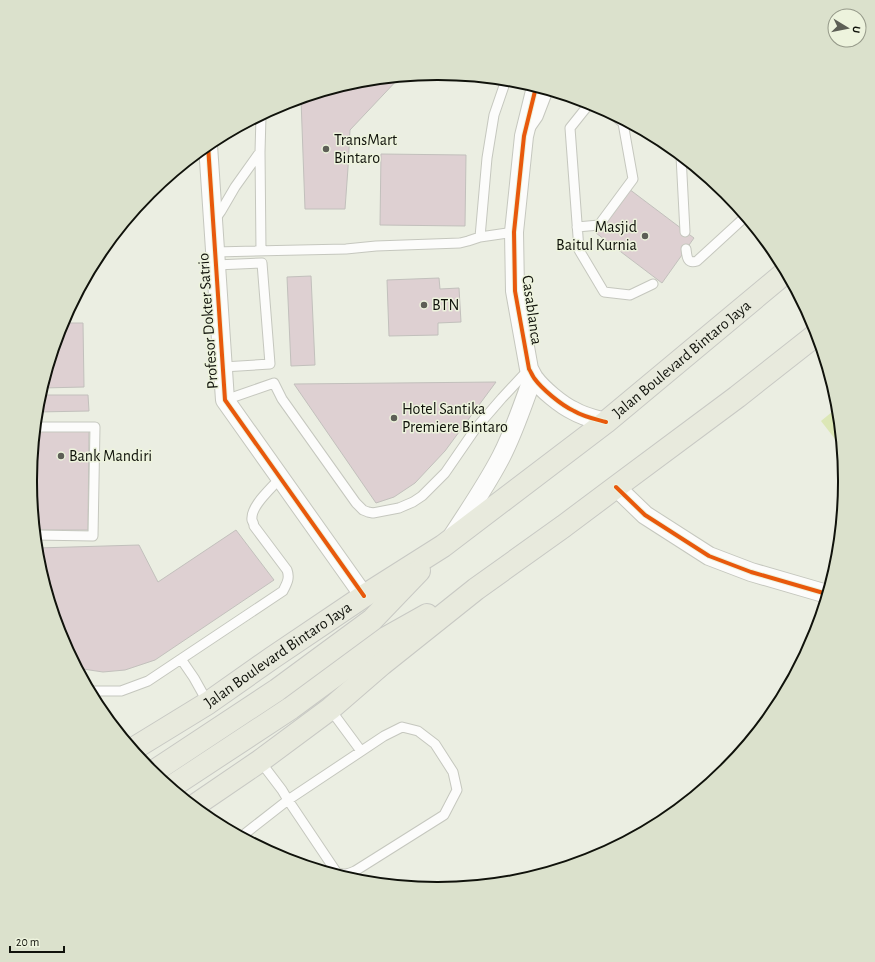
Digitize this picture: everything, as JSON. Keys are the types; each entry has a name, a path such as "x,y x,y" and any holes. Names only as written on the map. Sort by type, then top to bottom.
{"main road":[{"name":"Jalan Boulevard Bintaro Jaya","path":"141,744 208,702 364,596 446,543 606,422 781,276"},
{"path":"199,803 260,762 330,709 382,664 476,589 616,488 737,397 812,338"},
{"name":"Jalan Boulevard Bintaro Jaya","path":"159,768 277,690 372,620 446,543"},
{"path":"176,784 280,715 386,638 476,589"}],"street":[{"name":"Casablanca","path":"531,373 515,291 514,232 524,136 535,92"},
{"name":"Profesor Dokter Satrio","path":"209,153 225,400 364,596"},
{"path":"531,373 547,392 559,402 573,411 589,418 606,422"},
{"path":"446,543 481,491 502,456 517,422 531,373"},
{"path":"616,488 645,515 709,556 751,572 822,593"}],"lane":[{"path":"480,237 487,158 494,115 504,86"},
{"path":"524,136 538,117 546,96"},
{"path":"585,109 570,128 579,250 604,292 630,295 653,284"},
{"path":"260,122 261,251"},
{"path":"577,227 599,225 633,180 624,127"},
{"path":"214,222 235,187 260,152"},
{"path":"681,163 685,232"},
{"path":"686,249 688,260 690,262 697,261 742,220"},
{"path":"216,258 261,251 346,249 376,246 460,243 480,237 514,232"},
{"path":"216,258 262,263 270,364 223,367"},
{"path":"225,400 274,383 282,399 356,503 363,510 373,513 399,508 422,496 445,473 476,428 502,398 531,373"},
{"path":"40,427 95,427 93,536 40,535"},
{"path":"97,691 121,691 148,681 283,591 288,580 287,570 254,526 252,519 258,502 280,478"},
{"path":"181,659 208,702"},
{"path":"330,709 361,751"},
{"path":"246,833 288,800 384,736 402,727 418,730 435,744 453,772 457,790 444,815 352,872"},
{"path":"260,762 282,790 334,868"}],"green space":[{"path":"832,412 836,440 821,421"}],"building":[{"name":"TransMart Bintaro","path":"394,83 350,130 345,209 305,209 301,105 334,94 359,88"},
{"path":"381,154 466,155 465,226 380,225"},
{"name":"Masjid Baitul Kurnia","path":"629,189 694,238 662,283 596,233"},
{"path":"311,276 315,365 291,366 287,277"},
{"name":"BTN","path":"439,278 440,289 459,288 461,322 438,323 438,335 389,336 387,280"},
{"path":"69,323 83,323 84,387 48,388 58,352"},
{"name":"Hotel Santika Premiere Bintaro","path":"496,382 445,451 415,483 394,497 376,503 294,384"},
{"path":"47,395 88,395 89,411 43,412"},
{"name":"Bank Mandiri","path":"40,431 89,431 88,530 40,530 37,481"},
{"path":"236,530 274,580 155,660 125,670 103,672 84,669 78,658 58,610 43,548 139,545 158,582"}],"cycle path":[{"path":"535,92 524,136 514,232 515,291 529,369 534,378 542,387 563,405 582,415 606,422"},
{"path":"209,153 225,400 364,596"},
{"path":"616,487 645,515 709,556 751,572 822,593"}],"place":[{"name":"TransMart Bintaro","path":"326,149"},
{"name":"Masjid Baitul Kurnia","path":"645,236"},
{"name":"BTN","path":"424,305"},
{"name":"Hotel Santika Premiere Bintaro","path":"394,418"},
{"name":"Bank Mandiri","path":"61,456"}]}
